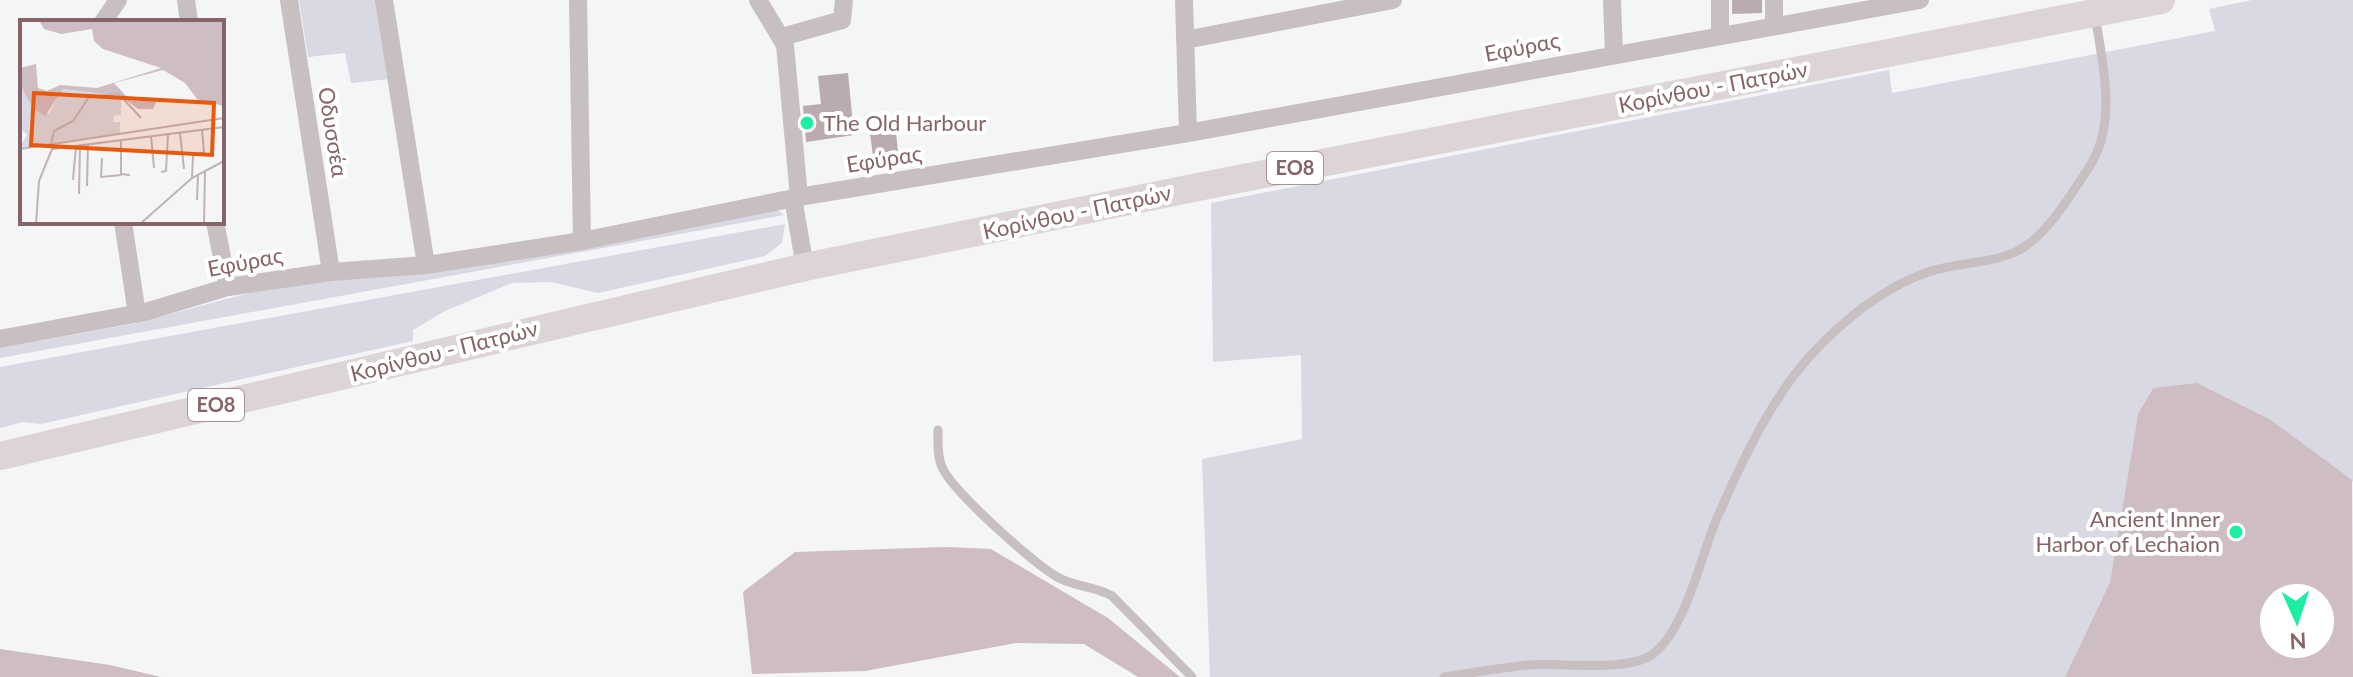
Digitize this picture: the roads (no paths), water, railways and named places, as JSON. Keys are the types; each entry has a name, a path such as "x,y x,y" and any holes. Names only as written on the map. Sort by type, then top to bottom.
{"main road":[{"name":"Κορίνθου - Πατρών","path":"0,456 805,267 2161,0"}],"street":[{"path":"104,20 118,0"},
{"path":"186,0 189,20"},
{"name":"Οδυσσέα","path":"289,0 331,272"},
{"path":"384,0 426,265"},
{"path":"578,0 582,241"},
{"path":"758,0 782,37 805,267"},
{"path":"782,37 842,20 844,0"},
{"path":"1184,0 1188,133"},
{"path":"1185,40 1393,0"},
{"path":"1612,0 1614,54"},
{"path":"1720,0 1720,36"},
{"path":"1774,0 1774,26"},
{"name":"Εφύρας","path":"0,339 137,314 228,287 331,272 426,265 582,241 796,198 1188,133 1886,3 1920,0"},
{"path":"123,224 137,314"},
{"path":"215,224 228,287"}],"lane":[{"path":"1444,677 1529,665 1633,662 1652,654 1677,622 1717,519 1772,411 1794,375 1824,340 1879,297 1928,272 1998,257 2027,245 2091,166 2105,124 2106,98 2094,12"},
{"path":"938,430 940,464 948,478 1002,535 1060,579 1097,587 1112,596 1192,677"}],"place":[{"name":"The Old Harbour","path":"807,123"},
{"name":"Ancient Inner Harbor of Lechaion","path":"2236,532"}]}
